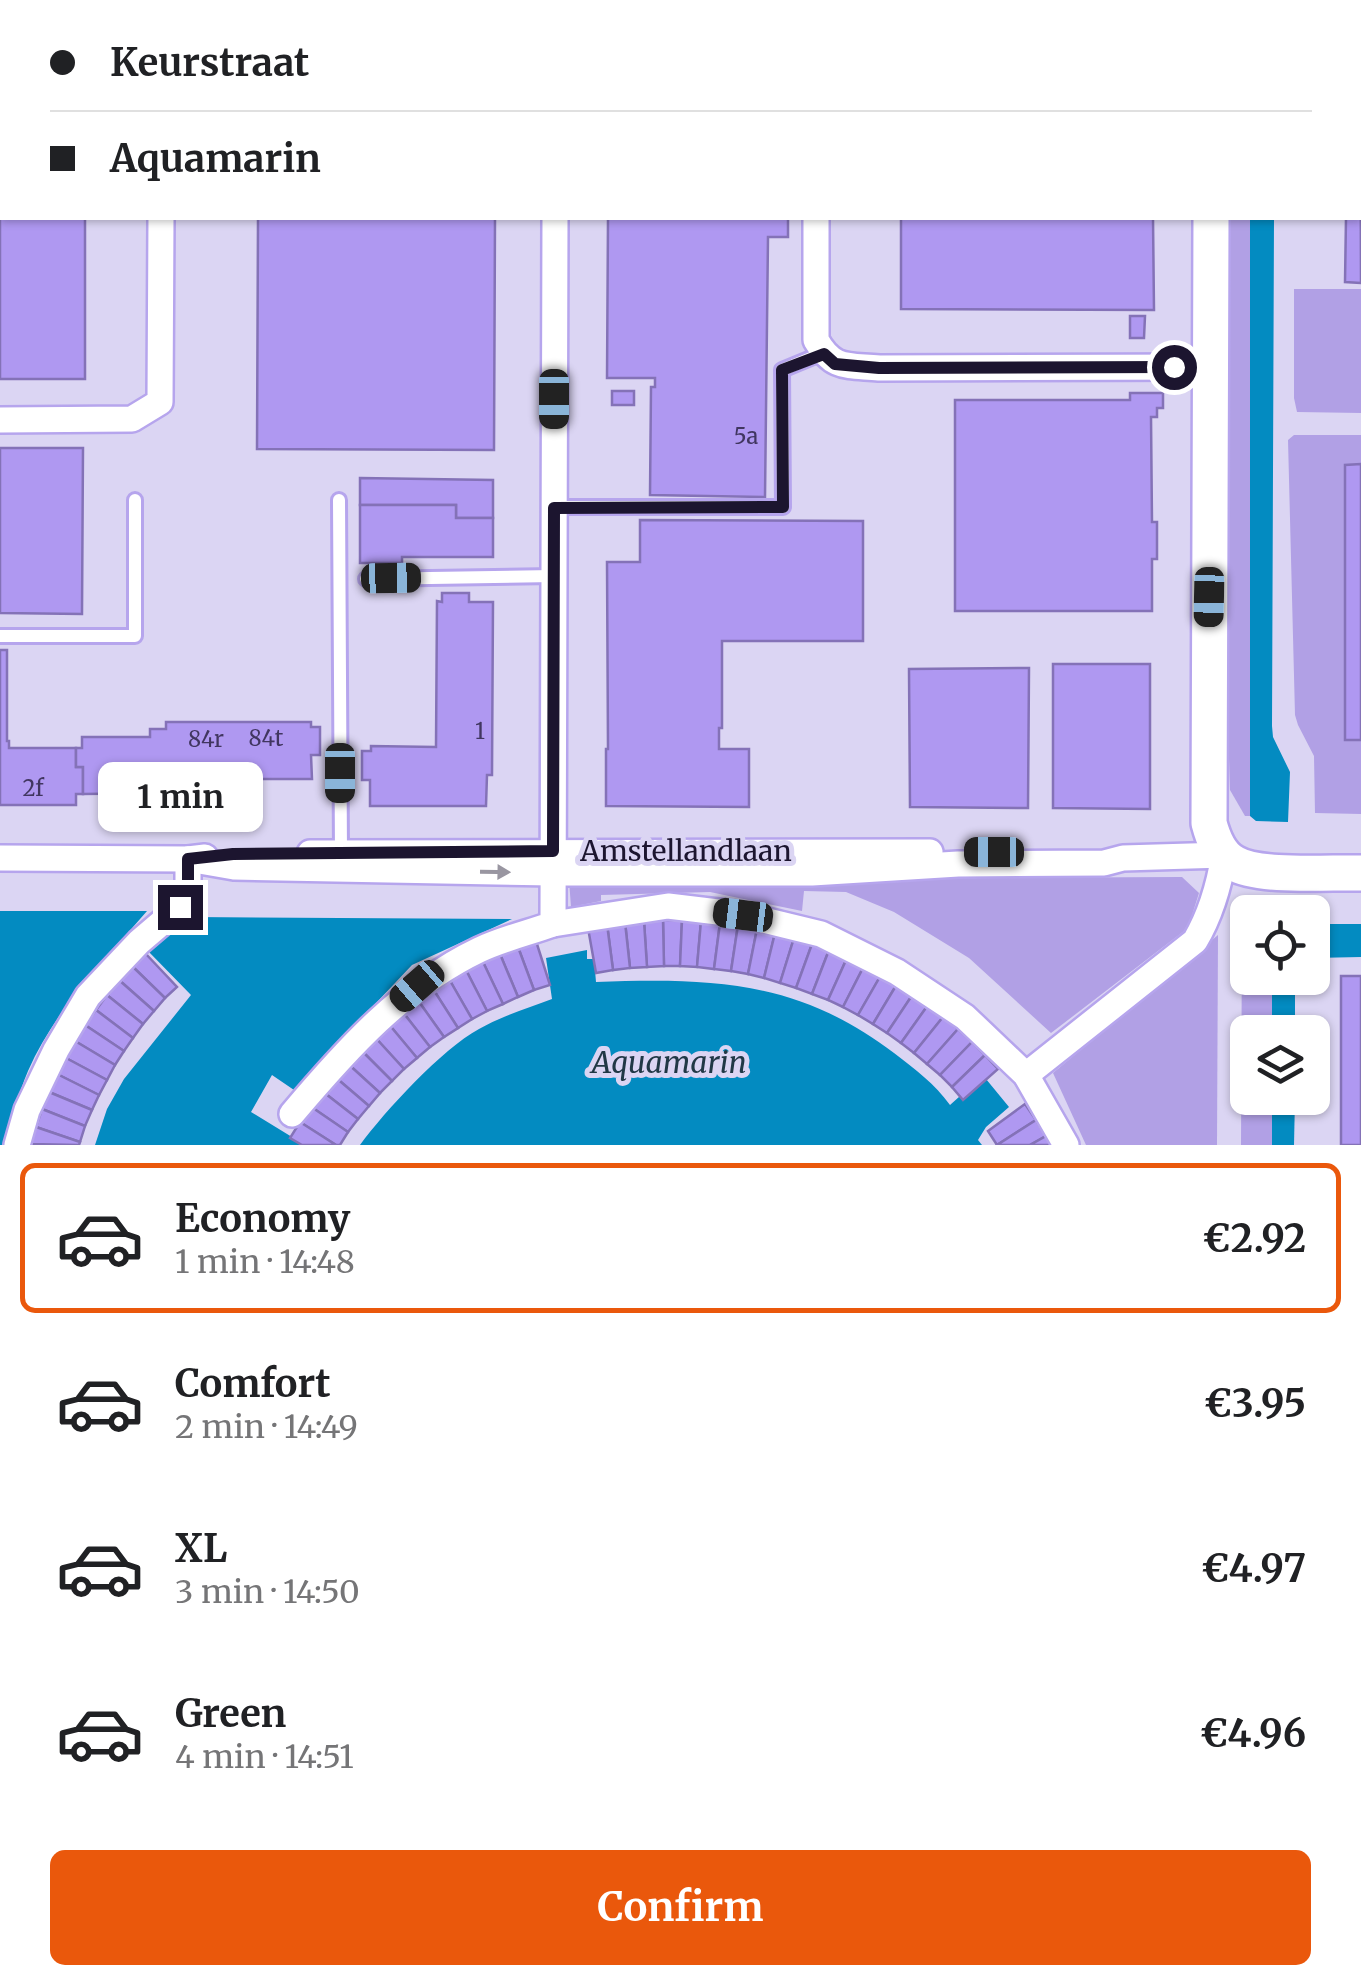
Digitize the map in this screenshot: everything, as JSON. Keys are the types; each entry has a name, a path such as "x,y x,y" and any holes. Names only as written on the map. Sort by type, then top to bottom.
{"main road":[{"path":"1212,220 1207,798 1208,823 1224,855"},
{"name":"Amstellandlaan","path":"1224,855 1236,865 1258,870 1361,873"}],"street":[{"path":"0,420 132,419 160,402 160,220"},
{"path":"552,924 555,220"},
{"path":"816,220 816,340 835,364 879,368 1211,367"},
{"name":"Amstellandlaan","path":"0,858 188,859 233,854 341,861 553,862 824,873 958,864 1104,864 1123,858 1224,855"},
{"path":"1026,1075 1195,941 1207,921 1220,883 1224,855"},
{"path":"17,1145 26,1110 88,996 139,942 180,907 188,894 188,859"},
{"path":"292,1114 339,1059 417,986 480,950 552,924 668,906 743,915 821,934 897,972 966,1016 1026,1075 1066,1145"}],"lane":[{"path":"554,508 783,507 782,370 824,354"},
{"path":"0,636 135,636 134,500"},
{"path":"339,500 341,861"},
{"path":"366,579 554,576"}],"shaded area":[{"path":"1221,220 1250,220 1250,816 1245,816 1230,790 1220,468"},
{"path":"1294,289 1361,289 1361,413 1297,412"},
{"path":"1294,435 1361,435 1361,814 1315,813 1314,756 1295,715 1288,440"},
{"path":"1182,877 1199,893 1188,928 1051,1033 969,958 894,912 846,892 804,891 802,911 710,892 601,895 601,901 571,907 569,880"},
{"path":"1218,935 1217,1145 1086,1145 1053,1073"},
{"path":"1242,995 1272,995 1272,1015 1242,1015"},
{"path":"1241,1115 1272,1115 1272,1145 1241,1145"}],"water":[{"path":"1250,220 1274,220 1272,726 1273,737 1290,772 1288,822 1256,821 1250,816"},
{"path":"0,911 147,911 82,986 39,1048 24,1080 6,1145 0,1145"},
{"path":"191,917 512,919 412,965 294,1090 272,1075 251,1112 305,1145 95,1145 107,1109 124,1079 191,995 149,952"},
{"path":"1330,924 1361,924 1361,957 1330,958"},
{"name":"Aquamarin","path":"587,950 587,959 594,959 596,982 716,983 788,997 858,1029 894,1053 950,1105 978,1080 986,1079 1009,1107 986,1127 978,1140 982,1145 360,1145 415,1082 464,1038 497,1020 552,999 546,958"},
{"path":"1272,995 1295,995 1295,1015 1272,1015"},
{"path":"1272,1115 1295,1115 1294,1145 1272,1145"}],"building":[{"path":"0,220 85,220 85,379 0,379"},
{"path":"258,220 495,220 494,450 257,449"},
{"path":"608,220 788,220 788,237 768,237 765,497 650,495 651,387 655,387 655,378 607,378"},
{"path":"901,220 1153,220 1154,310 901,309"},
{"path":"1346,220 1361,220 1361,283 1345,282"},
{"path":"1130,316 1145,316 1144,338 1130,338"},
{"path":"612,391 634,391 634,405 612,405"},
{"path":"1130,393 1163,393 1163,408 1157,408 1157,417 1151,417 1152,522 1157,522 1152,611 955,611 955,400 1130,400"},
{"path":"0,448 83,448 82,614 0,613"},
{"path":"1361,464 1361,740 1345,740 1345,465"},
{"path":"360,478 493,480 493,518 456,518 456,505 360,505"},
{"path":"360,505 456,505 456,518 493,518 493,557 402,557 402,563 360,563"},
{"path":"640,520 863,521 863,641 722,641 719,749 749,749 749,807 606,806 607,562 640,562"},
{"path":"442,593 469,593 469,602 493,602 492,775 487,775 486,806 370,806 370,780 362,780 362,751 371,751 371,746 436,747 437,601 442,602"},
{"path":"0,650 7,650 9,748 76,748 76,767 83,767 83,794 76,794 76,805 0,805"},
{"path":"1053,664 1150,664 1150,809 1053,808"},
{"path":"1029,668 1028,808 910,807 909,669"},
{"path":"166,722 311,722 311,727 320,727 320,755 311,755 312,779 192,779 192,790 83,794 83,767 76,767 76,748 82,748 82,737 150,737 150,729 166,729"},
{"path":"663,920 682,920 680,966 664,966"},
{"path":"663,920 664,966 647,967 644,921"},
{"path":"682,920 701,921 697,967 680,966"},
{"path":"644,921 647,967 630,968 625,922"},
{"path":"701,921 720,923 714,969 697,967"},
{"path":"625,922 630,968 613,970 607,924"},
{"path":"720,923 738,925 731,971 714,969"},
{"path":"607,924 613,970 596,973 588,928"},
{"path":"738,925 757,929 748,974 731,971"},
{"path":"757,929 775,933 764,978 748,974"},
{"path":"775,933 794,938 780,983 764,978"},
{"path":"794,938 812,944 796,988 780,983"},
{"path":"536,941 550,985 534,990 518,947"},
{"path":"812,944 829,950 812,994 796,988"},
{"path":"518,947 534,990 518,997 500,954"},
{"path":"829,950 847,958 828,1000 812,994"},
{"path":"145,953 177,987 165,998 132,966"},
{"path":"500,954 518,997 503,1004 483,962"},
{"path":"847,958 864,966 843,1007 828,1000"},
{"path":"483,962 503,1004 487,1011 466,970"},
{"path":"132,966 165,998 154,1011 119,980"},
{"path":"864,966 881,975 858,1015 843,1007"},
{"path":"466,970 487,1011 472,1019 449,979"},
{"path":"881,975 897,984 873,1024 858,1015"},
{"path":"1341,976 1361,976 1361,1145 1341,1145"},
{"path":"449,979 472,1019 458,1028 433,989"},
{"path":"119,980 154,1011 143,1024 107,995"},
{"path":"897,984 913,994 887,1033 873,1024"},
{"path":"433,989 458,1028 444,1037 417,999"},
{"path":"913,994 928,1005 901,1043 887,1033"},
{"path":"107,995 143,1024 133,1038 96,1010"},
{"path":"417,999 444,1037 430,1047 402,1011"},
{"path":"928,1005 943,1017 914,1053 901,1043"},
{"path":"96,1010 133,1038 124,1051 85,1025"},
{"path":"402,1011 430,1047 417,1058 387,1022"},
{"path":"943,1017 958,1029 927,1064 914,1053"},
{"path":"387,1022 417,1058 404,1069 373,1035"},
{"path":"85,1025 124,1051 115,1065 75,1041"},
{"path":"958,1029 972,1042 940,1075 927,1064"},
{"path":"373,1035 404,1069 392,1081 359,1048"},
{"path":"75,1041 115,1065 107,1080 66,1058"},
{"path":"972,1042 985,1055 952,1087 940,1075"},
{"path":"359,1048 392,1081 380,1093 346,1062"},
{"path":"985,1055 998,1069 963,1100 952,1087"},
{"path":"66,1058 107,1080 99,1095 57,1074"},
{"path":"346,1062 380,1093 369,1106 334,1076"},
{"path":"57,1074 99,1095 92,1110 49,1092"},
{"path":"334,1076 369,1106 358,1119 322,1091"},
{"path":"322,1091 358,1119 348,1132 310,1106"},
{"path":"49,1092 92,1110 85,1126 42,1109"},
{"path":"1025,1104 1036,1120 997,1145 988,1131"},
{"path":"310,1106 348,1132 340,1145 300,1122"},
{"path":"42,1109 85,1126 80,1142 36,1127"},
{"path":"1036,1120 1046,1136 1030,1145 997,1145"},
{"path":"300,1122 336,1145 302,1145 290,1138"},
{"path":"36,1127 80,1142 79,1145 30,1144"},
{"path":"1046,1136 1051,1145 1030,1145"}],"route":[{"path":"180,907 188,894 188,859 233,854 553,851 554,508 783,507 782,370 824,354 835,364 879,368 1174,367"}]}
